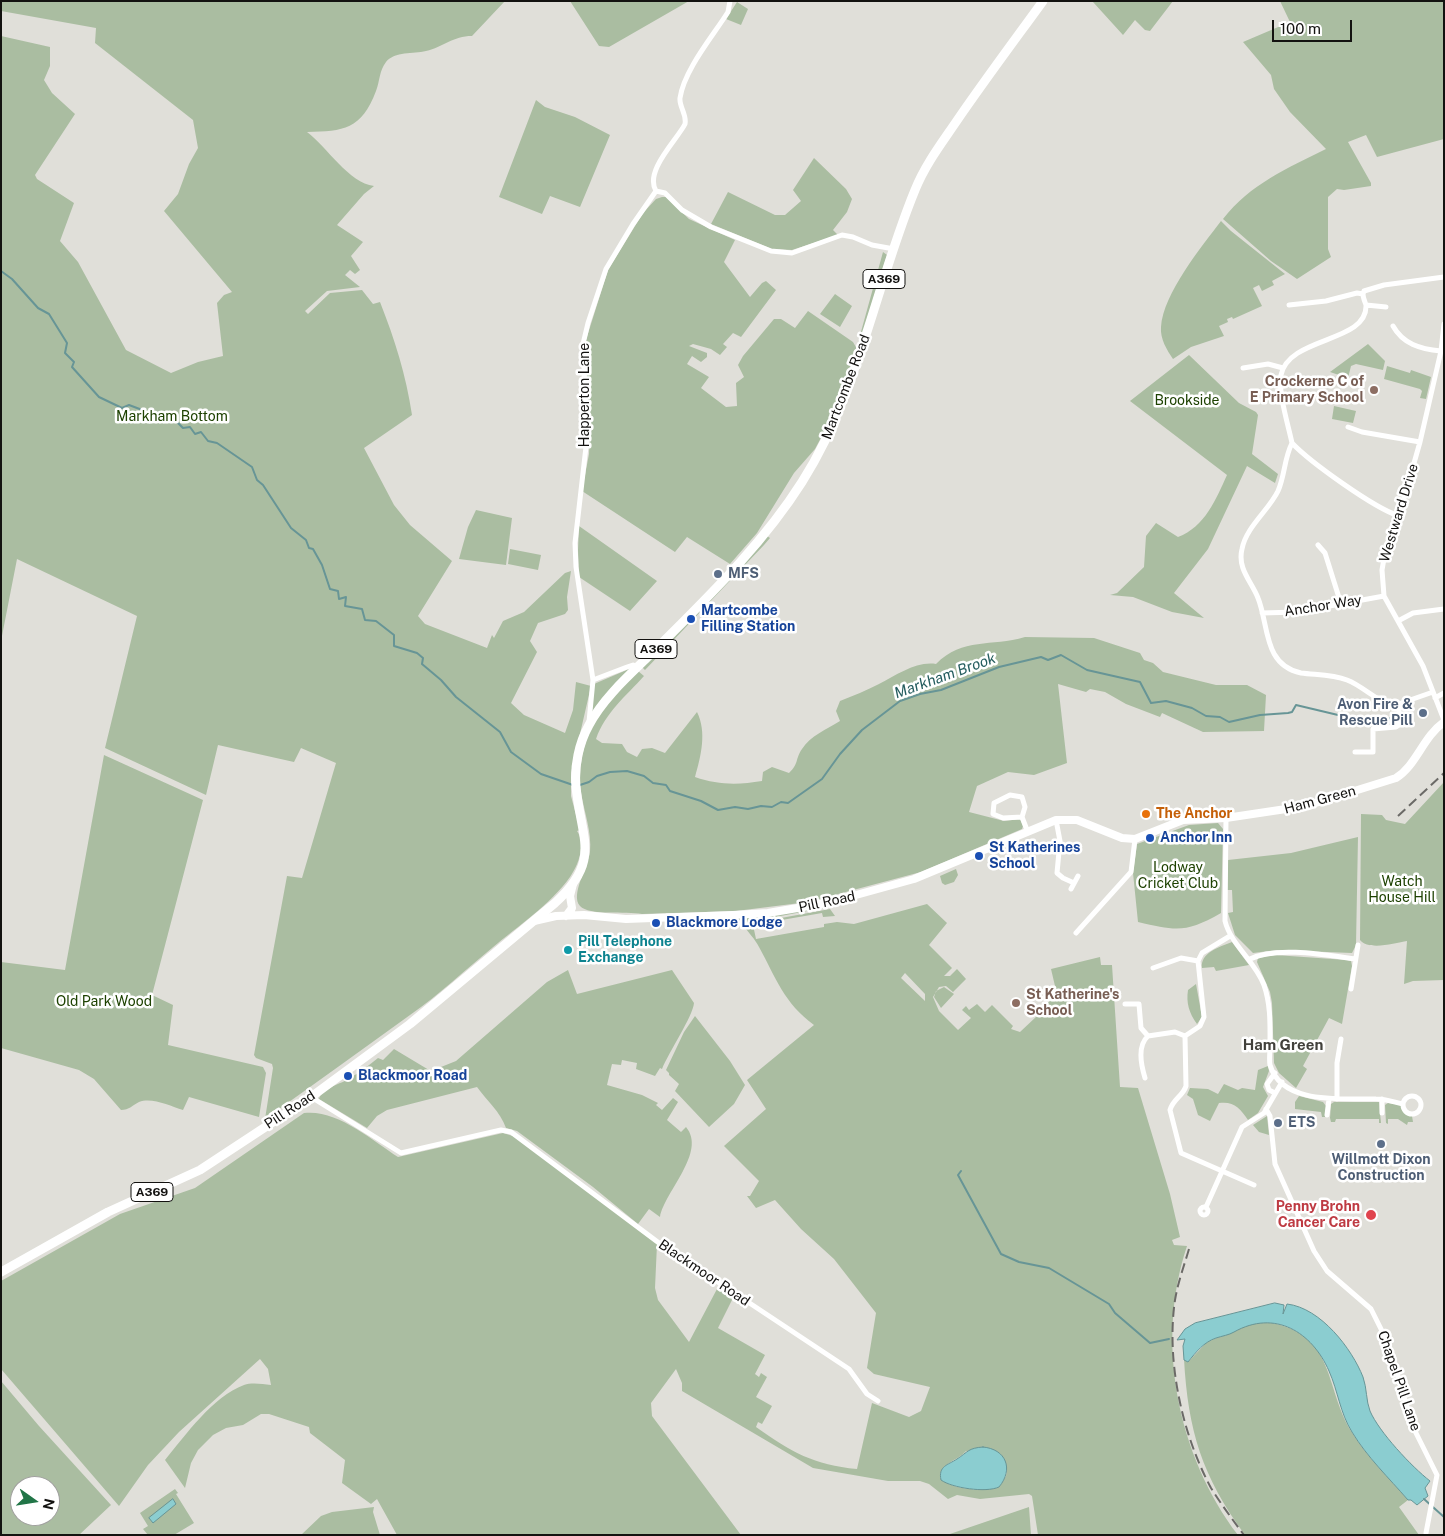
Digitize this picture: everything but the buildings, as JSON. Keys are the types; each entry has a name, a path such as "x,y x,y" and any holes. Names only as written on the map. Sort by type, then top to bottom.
{"main road":[{"name":"Martcombe Road","path":"534,921 573,884 581,869 585,854 584,829 575,780 582,742 589,725 601,707 757,544 803,480 835,422 847,391 914,191 930,160 970,100 1043,1"},
{"name":"Pill Road","path":"1,1272 108,1212 200,1170 312,1097 410,1024 534,921"}],"street":[{"path":"730,1 728,12 685,82 679,100 686,119 685,124 661,159 654,181 656,191 665,193 682,210 710,227 771,251 792,252 842,235 854,237 872,245 894,249"},
{"name":"Happerton Lane","path":"589,725 592,680 575,559 579,494 587,438 584,344 588,323 606,269 633,224 656,191"},
{"path":"1363,294 1364,291 1379,286 1444,277"},
{"path":"1289,304 1326,301 1356,293 1363,294"},
{"path":"1363,294 1366,305 1364,314 1359,322 1337,336 1299,351 1283,368 1281,387 1292,443 1284,463 1278,491 1246,538 1242,549 1244,572 1257,596 1266,638 1271,649 1286,665 1298,672 1348,680 1387,704 1399,706 1433,692"},
{"path":"1366,305 1386,307"},
{"name":"Westward Drive","path":"1444,324 1441,351 1420,442 1399,516 1382,558 1384,596 1423,666 1444,721"},
{"path":"1393,326 1400,338 1422,349 1441,351"},
{"path":"1243,368 1268,364 1283,368"},
{"path":"1348,426 1362,432 1420,442"},
{"path":"1292,443 1356,492 1383,510 1399,516"},
{"path":"1318,545 1325,553 1342,604"},
{"name":"Anchor Way","path":"1262,613 1297,612 1384,596"},
{"path":"1398,621 1413,612 1444,609"},
{"path":"592,680 627,666 633,665 638,668"},
{"path":"1436,698 1444,693"},
{"path":"1354,752 1373,752 1373,729 1396,727 1399,725 1399,706"},
{"name":"Ham Green","path":"1135,838 1183,820 1226,818 1306,806 1386,782 1405,770 1427,737 1444,721"},
{"path":"1022,817 996,816 993,814 994,804 997,800 1010,795 1022,797 1025,807 1022,817 1027,830 1056,820 1083,821 1114,835 1135,838 1130,872 1076,933"},
{"path":"1226,818 1224,913 1230,936 1250,959 1263,984 1268,1000 1270,1064 1274,1073 1282,1082 1307,1096 1337,1100 1382,1100 1403,1104"},
{"path":"1056,820 1060,841 1057,873 1074,882"},
{"name":"Pill Road","path":"534,921 556,916 626,919 693,917 768,912 827,903 914,879 1027,830"},
{"path":"1071,889 1078,876"},
{"path":"566,916 572,908 570,896 573,884"},
{"path":"552,905 556,916"},
{"name":"Pill Road","path":"552,905 572,908 584,916"},
{"path":"1185,1036 1200,1026 1204,1017 1198,961 1202,953 1230,936"},
{"path":"1352,989 1358,945"},
{"path":"1250,959 1259,954 1281,952 1355,959"},
{"path":"1153,968 1181,958 1198,961"},
{"path":"1125,1004 1139,1004 1141,1028 1148,1036"},
{"path":"1145,1078 1141,1048 1142,1041 1148,1036 1174,1032 1185,1036"},
{"path":"1185,1036 1186,1086 1184,1093 1172,1104 1170,1110 1178,1148 1186,1157 1254,1185"},
{"path":"1337,1100 1337,1063 1341,1039"},
{"path":"1274,1073 1267,1084 1269,1090 1275,1093"},
{"path":"1206,1207 1242,1127 1246,1122 1261,1115 1282,1082"},
{"name":"Blackmoor Road","path":"312,1097 401,1153 501,1130 511,1132 659,1243 850,1369 867,1394 878,1401"},
{"path":"1327,1115 1329,1099"},
{"path":"1382,1100 1382,1113"},
{"name":"Chapel Pill Lane","path":"1266,1109 1270,1116 1275,1164 1314,1251 1327,1270 1371,1309 1388,1343 1413,1427 1436,1475 1428,1512 1426,1533"}],"green space":[{"name":"Markham Bottom","path":"1,1 505,1 472,36 465,36 426,51 399,54 390,58 382,69 370,104 364,114 350,126 331,131 307,132 347,172 374,186 364,194 337,225 363,242 351,256 360,270 355,274 350,270 345,275 360,287 327,291 305,311 308,314 330,293 362,290 373,304 380,302 403,372 412,415 364,448 394,505 410,525 452,561 418,616 425,624 487,648 492,635 494,638 503,621 524,612 565,573 571,571 567,597 568,610 565,614 538,623 530,641 537,652 511,703 524,715 565,733 573,710 576,682 591,686 571,773 571,796 580,830 577,831 581,842 580,854 570,877 553,897 533,915 421,1007 265,1119 273,1068 272,1064 256,1058 254,1055 287,876 302,878 336,763 301,748 294,762 218,745 206,795 105,748 137,616 17,559 1,641 1,36 50,47 50,66 44,80 52,93 75,114 35,175 37,179 74,203 60,241 78,262 126,350 171,373 198,362 223,356 217,303 224,295 232,292 164,211 178,194 189,164 198,148 193,120 95,43 96,28 1,11"},
{"path":"570,1 689,1 609,47 599,46"},
{"path":"1173,1 1150,31 1145,30 1135,20 1123,35 1093,2"},
{"path":"1280,1 1444,1 1444,139 1377,157 1366,135 1348,142 1371,186 1344,190 1337,189 1328,197 1328,249 1331,257 1297,279 1271,261 1223,219 1257,186 1326,149 1290,112 1274,89 1271,75 1243,42 1290,22"},
{"path":"737,2 748,9 741,25 726,19"},
{"path":"536,100 545,107 575,117 610,135 580,207 550,196 542,214 499,197"},
{"path":"814,158 846,189 852,199 847,212 833,230 838,235 792,250 772,249 711,224 728,192 775,215 785,215 801,201 793,190"},
{"path":"666,197 689,219 735,240 724,262 750,297 766,281 776,290 741,337 733,333 723,344 727,347 720,355 711,349 693,344 689,346 707,353 707,357 701,362 692,356 687,364 709,377 701,388 726,407 737,406 736,383 744,377 738,365 743,356 774,319 781,319 795,328 808,311 853,342 857,349 830,421 815,449 794,473 757,533 730,564 687,537 675,552 582,491 589,454 590,427 584,361 585,343 608,270 643,213 656,199"},
{"path":"1221,221 1285,274 1272,281 1274,285 1262,291 1259,285 1253,288 1262,306 1233,319 1232,317 1227,319 1228,322 1219,326 1224,336 1191,347 1173,359 1166,348 1162,336 1163,314 1185,271"},
{"path":"883,252 887,255 862,335 859,339"},
{"path":"835,294 852,306 840,327 820,314"},
{"path":"1368,344 1385,361 1383,370 1356,364 1351,366 1348,378 1330,372"},
{"name":"Brookside","path":"1189,355 1239,403 1256,412 1258,415 1252,454 1278,474 1275,483 1247,466 1208,549 1174,593 1204,618 1172,612 1133,597 1110,595 1117,593 1144,567 1146,536 1156,523 1178,537 1196,526 1208,511 1227,475 1130,401"},
{"path":"1387,366 1410,373 1411,370 1431,377 1426,399 1420,398 1422,391 1420,389 1384,379"},
{"path":"1334,406 1356,411 1353,423 1332,419"},
{"path":"476,510 512,518 506,565 459,559 468,527"},
{"path":"579,526 657,581 630,611 579,577"},
{"path":"767,536 770,538 764,545 645,670 642,667"},
{"path":"510,549 541,555 538,570 508,564"},
{"path":"1025,637 1094,638 1140,653 1144,660 1153,663 1163,672 1216,685 1247,685 1266,695 1264,731 1203,732 1162,713 1160,717 1126,704 1105,692 1090,689 1086,692 1058,684 1067,763 1034,775 1008,772 977,786 969,812 1004,821 1020,819 1023,826 1022,829 921,872 808,902 736,911 642,914 591,911 580,906 577,901 578,888 590,852 589,830 580,781 585,745 599,712 638,671 644,676 610,713 596,739 602,743 622,744 627,752 637,757 642,749 652,748 665,753 697,712 702,728 702,736 701,752 695,777 728,784 745,783 762,781 763,772 772,767 789,773 805,744 819,733 840,721 836,711 840,701 914,667 936,664 946,655 967,646"},
{"path":"629,670 591,716 594,684"},
{"name":"Old Park Wood","path":"104,755 203,800 152,995 173,1005 168,1045 263,1067 266,1073 259,1117 189,1097 183,1110 161,1103 144,1101 121,1110 94,1079 79,1070 1,1048 1,962 65,970"},
{"name":"Watch House Hill","path":"1444,782 1444,980 1413,981 1404,984 1407,941 1376,946 1369,945 1360,940 1361,814 1382,815 1386,820 1405,824"},
{"name":"Lodway Cricket Club","path":"1218,823 1223,829 1221,913 1199,924 1181,928 1162,927 1138,922 1133,873 1137,844 1189,825"},
{"path":"1358,837 1356,945 1352,953 1277,950 1253,953 1235,935 1228,913 1233,912 1232,890 1227,890 1228,860 1291,853"},
{"path":"956,869 958,875 954,882 945,885 942,883 940,876"},
{"path":"927,904 947,923 929,945 952,968 944,976 950,976 957,969 966,979 953,992 946,986 939,987 933,997 939,1011 958,1030 971,1018 962,1010 966,1006 969,1010 977,1004 985,1012 992,1005 1013,1026 1011,1029 1020,1032 1037,1016 1034,1012 1053,999 1055,986 1051,969 1100,957 1101,965 1112,965 1120,1087 1138,1088 1170,1194 1180,1237 1172,1240 1174,1245 1187,1246 1178,1282 1173,1320 1173,1358 1178,1396 1187,1433 1200,1469 1217,1504 1238,1535 1038,1535 1032,1496 1029,1494 980,1499 957,1495 948,1499 929,1484 920,1481 888,1481 813,1468 682,1391 682,1383 676,1369 651,1403 652,1416 741,1535 397,1535 377,1499 371,1504 342,1483 345,1460 310,1433 309,1427 269,1414 261,1414 243,1425 226,1428 213,1435 198,1450 191,1463 185,1488 165,1460 200,1418 221,1398 247,1384 271,1385 268,1369 260,1359 179,1432 148,1465 119,1506 1,1369 1,1281 120,1214 195,1188 304,1113 329,1116 354,1127 398,1157 503,1133 516,1137 657,1244 655,1288 658,1300 689,1342 717,1289 733,1298 718,1328 765,1355 755,1374 759,1377 761,1373 767,1377 756,1397 772,1406 762,1424 758,1422 756,1427 780,1444 815,1461 857,1469 872,1403 909,1417 921,1411 930,1387 874,1374 867,1368 876,1313 834,1259 801,1229 775,1200 756,1208 747,1196 750,1196 759,1181 724,1146 766,1109 747,1080 814,1025 788,999 757,944 743,925 830,909 835,916 823,917 822,913 753,925 756,939 824,927 824,924 837,922 854,924","holes":["905,973 925,994 925,1001 901,978","966,1451 1007,1470 1006,1476 999,1487 985,1489 961,1488 941,1479 942,1470 945,1466"]},
{"path":"828,907 749,922 743,922 737,918"},
{"path":"1232,942 1249,965 1216,971 1214,967 1202,968 1202,963 1207,954 1216,948"},
{"path":"1275,955 1347,960 1351,961 1352,966 1342,1024 1329,1018 1303,1066 1307,1069 1296,1088 1279,1073 1274,1063 1272,1003 1270,992 1257,962 1258,958"},
{"path":"568,970 577,994 672,970 694,1003 690,1016 662,1069 660,1068 655,1076 636,1069 637,1063 622,1060 621,1065 612,1064 607,1085 642,1095 658,1103 656,1105 662,1110 673,1098 678,1102 667,1120 681,1132 686,1127 691,1137 692,1148 683,1172 669,1195 660,1217 649,1209 638,1224 593,1187 517,1131 506,1128 497,1111 477,1087 387,1110 377,1116 367,1128 319,1099 327,1089 352,1077 378,1058 383,1060 394,1049 434,1073 441,1067 456,1061 547,982"},
{"path":"1196,984 1202,1017 1197,1024 1190,1012 1187,999 1188,990"},
{"path":"944,987 954,994 941,1008 934,997 936,991"},
{"path":"695,1016 730,1061 745,1085 734,1104 709,1127 675,1091 679,1084 666,1070 684,1032"},
{"path":"1268,1066 1269,1071 1263,1087 1268,1096 1258,1113 1248,1120 1233,1104 1219,1103 1210,1121 1198,1115 1193,1099 1187,1095 1190,1088 1208,1089 1218,1094 1224,1084 1238,1090 1242,1088 1255,1090 1258,1070"},
{"path":"1299,1096 1323,1102 1326,1106 1325,1117 1322,1117 1321,1112 1295,1109 1295,1102"},
{"path":"1334,1102 1379,1102 1381,1123 1379,1123 1379,1119 1336,1119 1335,1122 1331,1122 1331,1104"},
{"path":"1388,1103 1401,1105 1405,1112 1412,1116 1413,1122 1408,1122 1407,1125 1398,1119 1388,1119 1388,1124 1386,1123 1385,1105"},
{"path":"1267,1116 1269,1135 1259,1132 1253,1125"},
{"path":"1268,1322 1290,1328 1306,1338 1317,1350 1325,1364 1342,1414 1351,1431 1371,1458 1408,1500 1399,1507 1419,1535 1245,1535 1218,1493 1200,1452 1189,1409 1184,1359 1188,1362 1207,1342 1251,1323"},
{"path":"1,1381 111,1505 79,1535 1,1535"},
{"path":"175,1489 178,1493 176,1494 194,1523 174,1535 148,1535 143,1529 148,1526 140,1513"},
{"path":"374,1507 373,1512 380,1535 301,1535 321,1516 332,1512"},
{"path":"1029,1507 1031,1535 947,1535"}],"water":[{"path":"1275,1303 1284,1305 1283,1314 1287,1304 1300,1307 1312,1313 1334,1332 1351,1354 1363,1377 1370,1411 1374,1419 1397,1449 1430,1481 1425,1488 1428,1496 1417,1505 1408,1500 1371,1459 1358,1441 1348,1425 1335,1386 1322,1357 1302,1335 1278,1324 1249,1325 1208,1342 1188,1362 1184,1360 1183,1346 1185,1339 1177,1340 1185,1329 1195,1323"},
{"path":"983,1447 997,1452 1005,1461 1006,1473 999,1487 986,1490 969,1489 941,1480 940,1475 944,1466 971,1449"},
{"path":"173,1499 176,1504 153,1523 149,1518"}],"waterway":[{"name":"Markham Brook","path":"1,271 12,279 38,308 49,314 67,343 65,353 74,362 72,367 99,397 122,408 129,405 153,414 160,413 164,418 175,420 183,428 190,427 195,434 201,432 208,441 217,443 252,467 257,480 263,485 291,528 306,540 309,548 313,549 322,565 330,589 338,591 339,599 346,597 345,606 362,609 365,620 376,621 394,635 394,646 417,653 423,658 422,664 441,680 456,697 500,732 511,752 541,774 573,785"},
{"name":"Markham Brook","path":"580,785 610,772 627,771 644,776 653,783 666,785 670,791 701,801 718,810 735,807 748,809 761,806 772,807 781,802 788,803 822,779 840,754 862,730 900,701 920,694 941,690 999,667 1041,657 1048,660 1061,655 1087,670 1140,682 1151,703 1166,701 1192,708 1206,716 1220,717 1229,722 1260,715 1292,712 1296,705 1359,720 1396,718"},
{"path":"961,1171 958,1175 1001,1254 1019,1262 1049,1268 1109,1304 1115,1313 1150,1343 1169,1339"},
{"path":"1424,1499 1444,1517"}],"railway":[{"path":"1398,816 1444,773"},
{"path":"1189,1249 1176,1293 1173,1323 1173,1348 1179,1397 1184,1421 1201,1467 1211,1488 1244,1535"}],"place":[{"name":"Crockerne C of E Primary School","path":"1374,390"},
{"name":"MFS","path":"718,574"},
{"name":"Martcombe Filling Station","path":"691,619"},
{"name":"Avon Fire & Rescue Pill","path":"1423,713"},
{"name":"The Anchor","path":"1146,814"},
{"name":"Anchor Inn","path":"1150,838"},
{"name":"St Katherines School","path":"979,856"},
{"name":"Blackmore Lodge","path":"656,923"},
{"name":"Pill Telephone Exchange","path":"568,950"},
{"name":"St Katherine's School","path":"1016,1003"},
{"name":"Blackmoor Road","path":"348,1076"},
{"name":"ETS","path":"1278,1123"},
{"name":"Willmott Dixon Construction","path":"1381,1144"},
{"name":"Penny Brohn Cancer Care","path":"1371,1215"}],"district":[{"name":"Ham Green","path":"1283,1045"}]}
